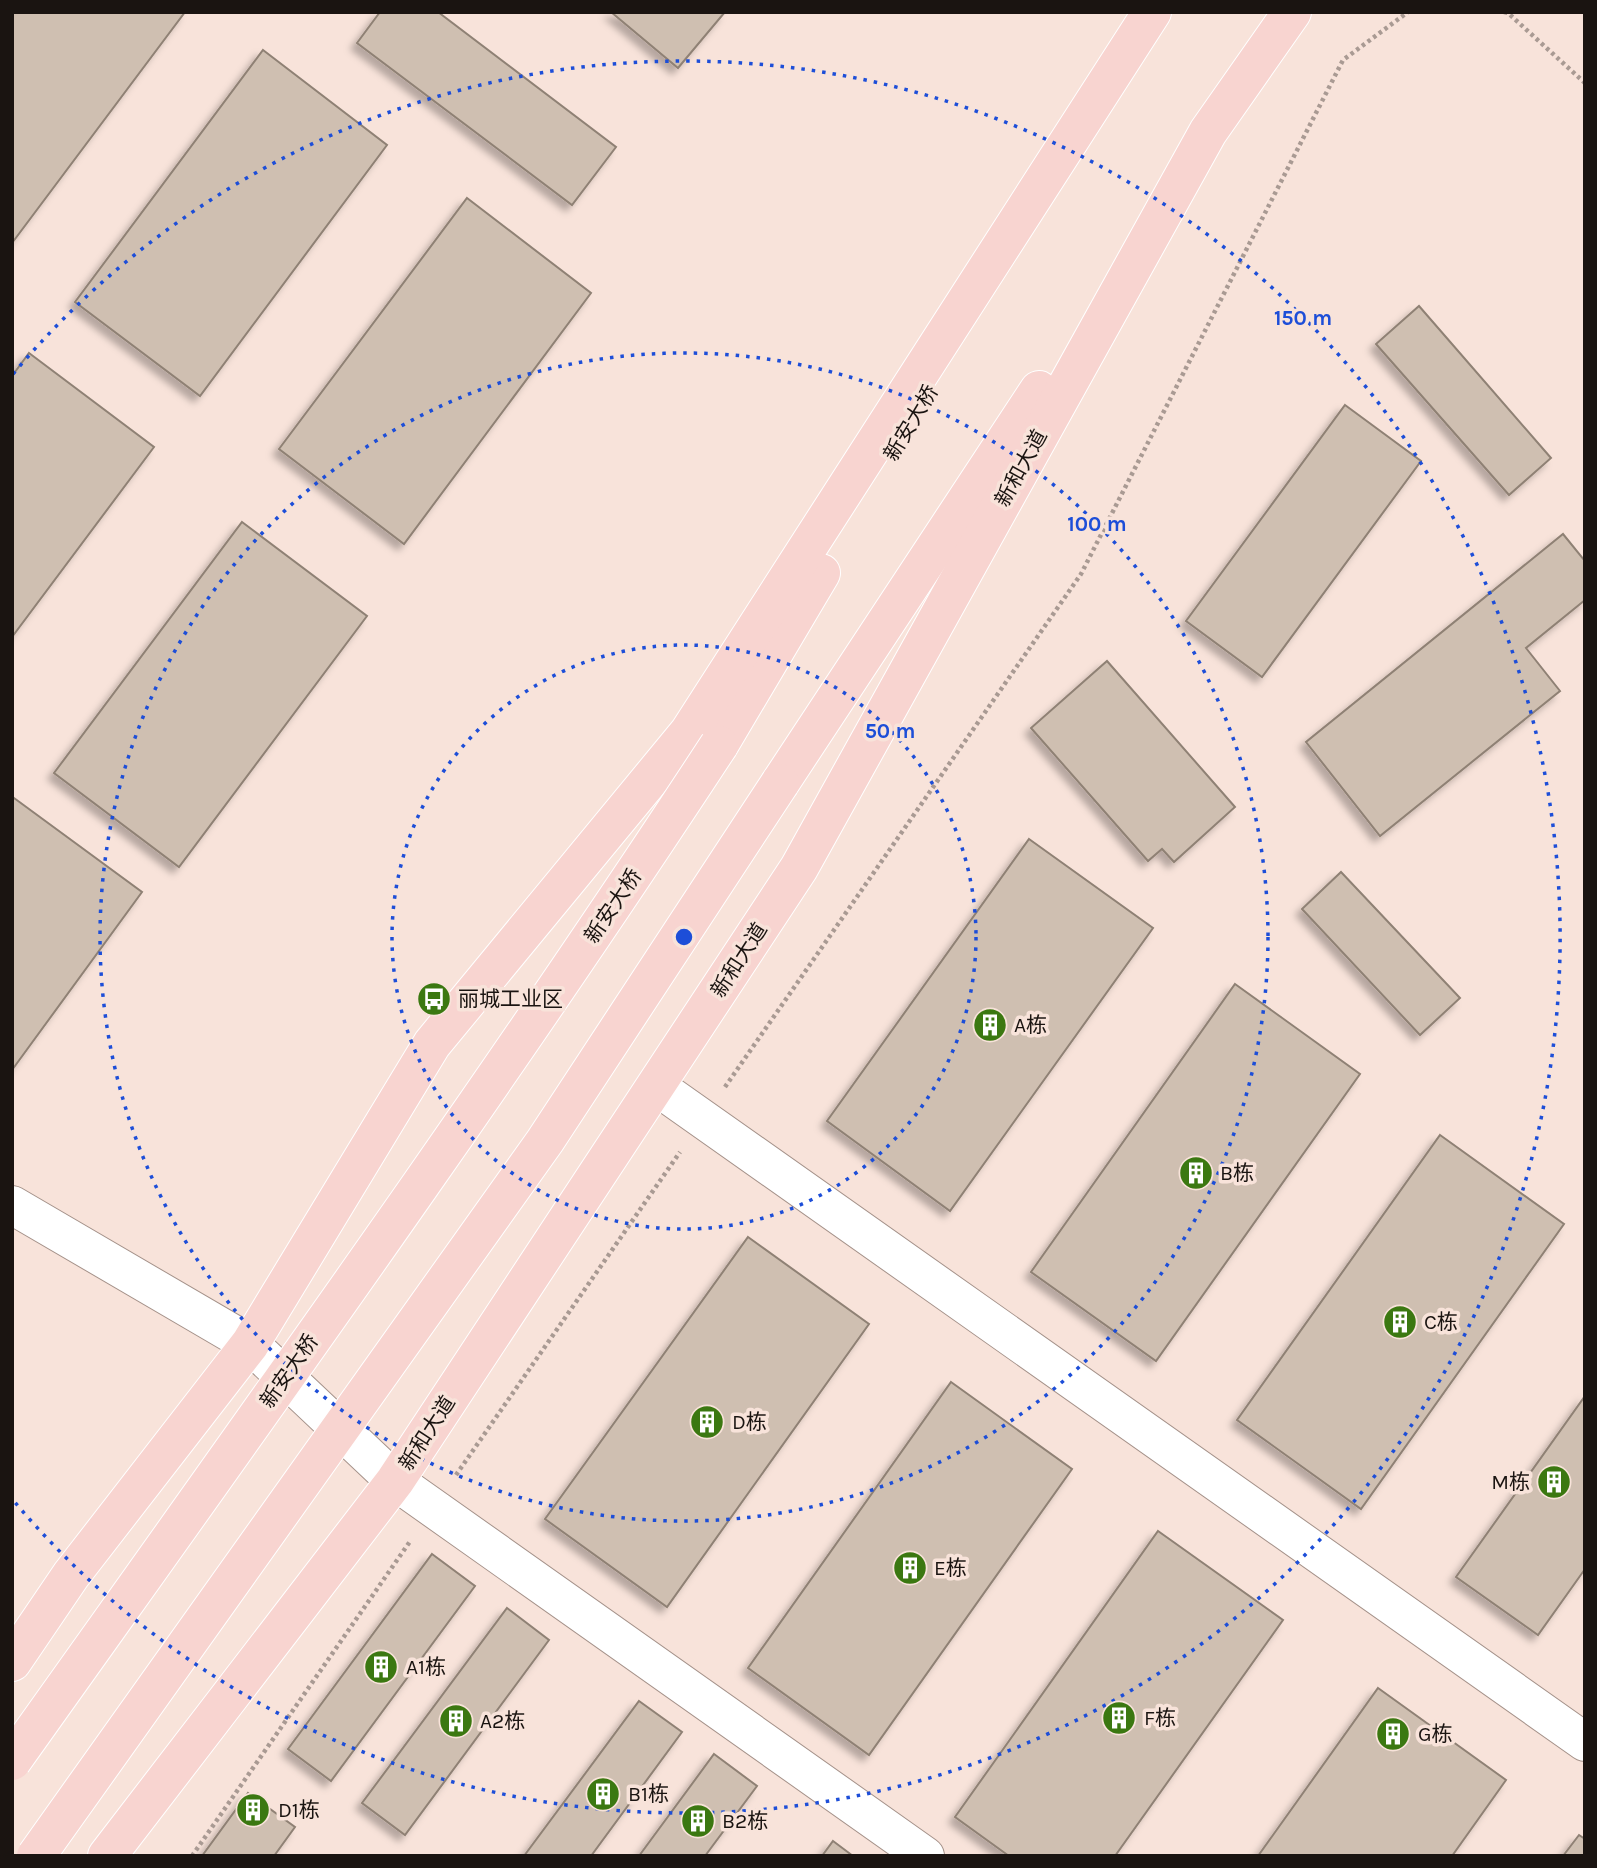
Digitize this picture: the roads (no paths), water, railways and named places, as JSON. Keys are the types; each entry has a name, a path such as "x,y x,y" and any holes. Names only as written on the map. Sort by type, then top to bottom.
{"main road":[{"name":"新安大桥","path":"12,1760 298,1359 579,957 719,745 1154,12"},
{"path":"12,1662 71,1575 250,1343 432,1044 689,732 1154,12"},
{"name":"新和大道","path":"107,1856 395,1481 799,868 1208,132 1292,12"},
{"path":"36,1856 545,1141 1208,132"}],"lane":[{"path":"656,1086 1585,1742"},
{"path":"12,1205 250,1343 395,1481 925,1856"}],"place":[{"name":"丽城工业区","path":"434,999"},
{"name":"A栋","path":"990,1025"},
{"name":"B栋","path":"1196,1173"},
{"name":"C栋","path":"1400,1322"},
{"name":"D栋","path":"707,1422"},
{"name":"M栋","path":"1554,1482"},
{"name":"E栋","path":"910,1568"},
{"name":"A1栋","path":"381,1667"},
{"name":"F栋","path":"1119,1718"},
{"name":"A2栋","path":"456,1721"},
{"name":"G栋","path":"1393,1734"},
{"name":"B1栋","path":"603,1794"},
{"name":"D1栋","path":"253,1810"},
{"name":"B2栋","path":"698,1821"}]}
